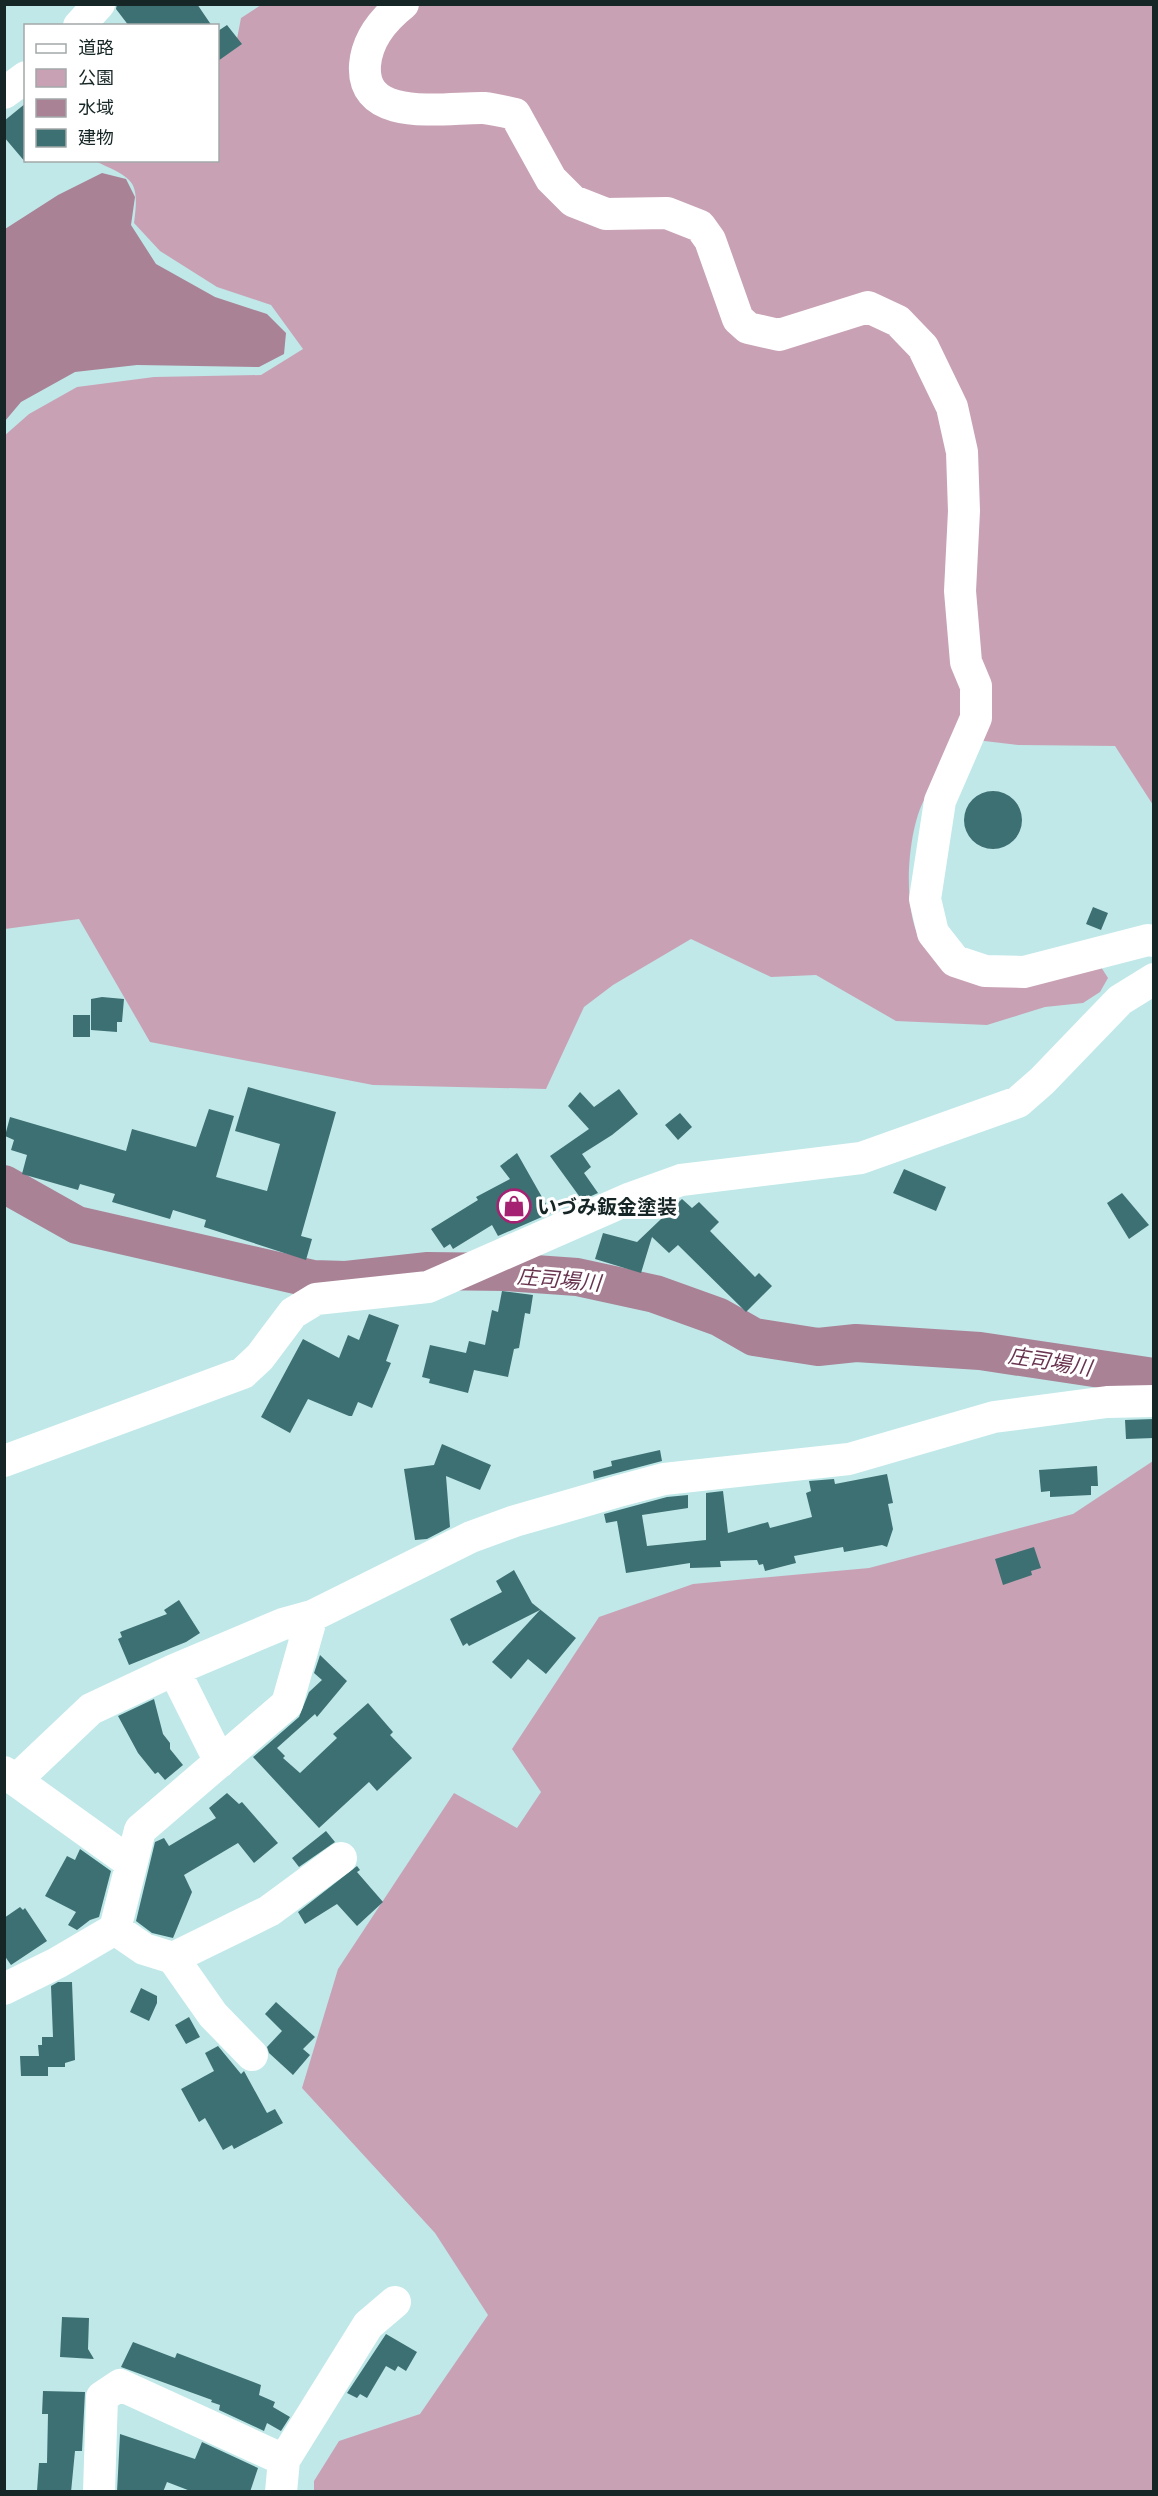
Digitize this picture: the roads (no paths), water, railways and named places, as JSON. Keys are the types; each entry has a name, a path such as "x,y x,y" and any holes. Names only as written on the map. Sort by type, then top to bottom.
{"street":[{"path":"81,24 99,4"},
{"path":"403,4 392,13 372,38 366,57 364,81 375,98 410,110 486,108 515,114 551,179 573,201 606,214 667,213 700,226 710,240 738,319 748,328 779,335 868,307 898,321 923,347 952,407 962,452 964,511 960,591 962,626 966,662 976,686 976,718 940,801 925,899 933,933 955,961 985,971 1024,972 1148,940 1154,941"},
{"path":"4,93 24,78"},
{"path":"4,1461 243,1373 260,1357 293,1313 316,1299 428,1287 631,1198 681,1180 861,1158 1018,1102 1042,1081 1120,1000 1154,979"},
{"path":"132,1863 10,1776 91,1709 174,1670 283,1624 312,1616 471,1537 515,1521 619,1491 664,1479 849,1459 994,1417 1107,1402 1149,1393"},
{"path":"4,1989 57,1963 115,1929 140,1830 287,1704 312,1616"},
{"path":"174,1670 220,1762"},
{"path":"173,1958 269,1911 341,1858"},
{"path":"115,1929 144,1949 173,1958 213,2015 252,2055"},
{"path":"281,2492 284,2460 368,2325 395,2302"},
{"path":"99,2492 102,2397 120,2385 284,2460"}],"water":[{"path":"102,173 126,179 135,197 131,225 156,264 215,297 267,314 286,333 284,354 259,367 137,365 75,372 21,402 5,421 5,229 58,195"}],"waterway":[{"name":"庄司場川","path":"4,1184 77,1225 313,1279 346,1280 428,1271 506,1272 577,1277 655,1294 719,1317 754,1337 818,1347 856,1343 980,1351 1154,1377"}],"place":[{"name":"いづみ鈑金塗装","path":"514,1206"}]}
